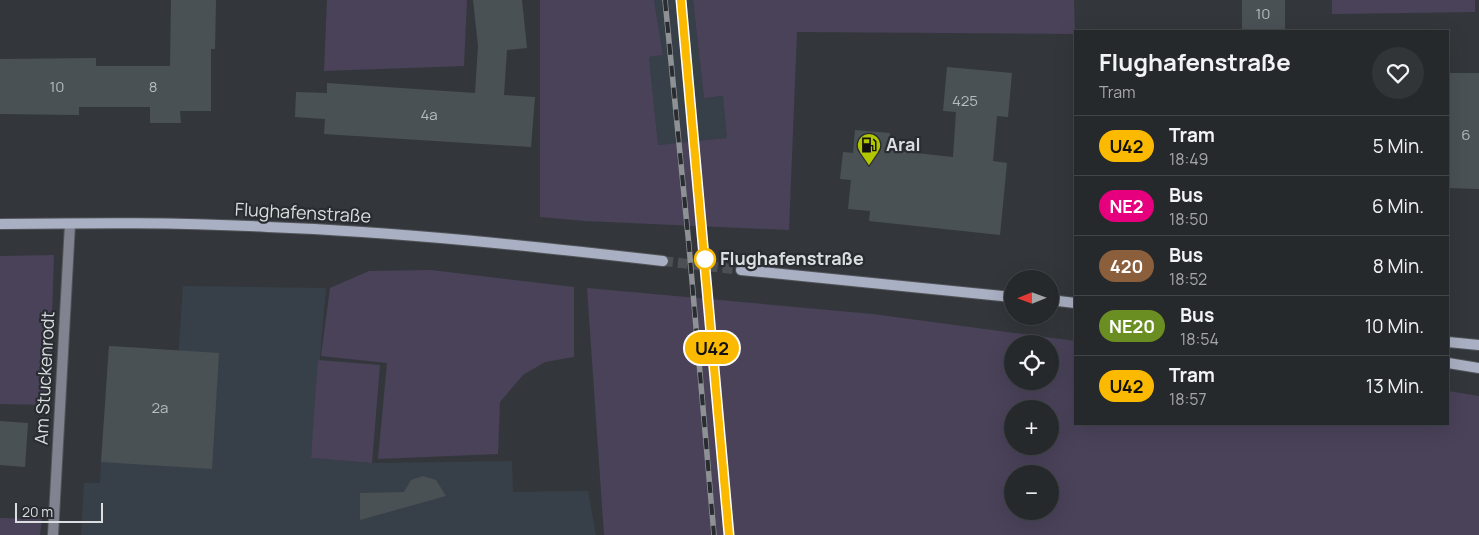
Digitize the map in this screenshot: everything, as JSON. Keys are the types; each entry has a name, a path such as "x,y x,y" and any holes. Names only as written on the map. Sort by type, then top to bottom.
{"main road":[{"name":"Flughafenstraße","path":"0,224 268,226 423,236 664,262"},
{"path":"741,270 1004,296"},
{"path":"1059,301 1074,303"},
{"path":"1449,342 1479,345"},
{"path":"1449,363 1479,368"}],"street":[{"name":"Am Stuckenrodt","path":"53,535 70,224"}],"shaded area":[{"path":"327,0 467,0 464,66 324,71"},
{"path":"540,0 654,0 663,55 649,57 658,145 727,138 723,96 704,98 693,0 1074,0 1074,34 797,32 789,230 585,221 540,217"},
{"path":"654,0 693,0 704,98 723,96 728,138 658,145 649,57 663,55"},
{"path":"1332,0 1475,0 1475,12 1332,14"},
{"path":"54,255 49,405 0,404 0,256"},
{"path":"431,270 574,287 574,357 545,362 523,375 500,402 498,454 378,459 387,363 321,356 330,288 369,271"},
{"path":"183,286 326,288 311,458 372,463 512,461 513,492 588,491 596,535 81,535 84,483 100,483 104,419 113,389 106,389 109,346 149,348 148,359 178,361"},
{"path":"587,288 873,314 1030,335 1004,335 1004,390 1059,390 1059,339 1074,341 1074,425 1449,425 1449,391 1479,396 1479,535 604,535"},
{"path":"318,360 380,365 372,463 311,458"},
{"path":"0,518 42,519 40,535 0,535"}],"building":[{"path":"171,0 216,0 215,49 211,49 211,111 180,111 181,123 150,123 150,107 79,107 79,115 0,114 0,59 96,58 96,66 170,66"},
{"path":"473,0 522,0 527,48 507,50 504,95 535,97 531,147 324,134 325,119 295,117 296,92 327,93 327,83 475,93 478,46"},
{"path":"1242,0 1285,0 1285,30 1242,30"},
{"path":"947,67 1012,73 1008,117 997,116 993,161 1007,163 1000,235 869,221 870,211 848,209 851,180 840,179 843,152 853,153 855,130 890,133 888,150 953,157 956,112 943,111"},
{"path":"1449,73 1479,73 1479,189 1449,188"},
{"path":"109,346 219,353 212,469 101,462"},
{"path":"0,421 28,423 25,467 0,465"},
{"path":"423,476 436,480 446,496 360,520 360,493 404,492 411,480"}],"tunnel":[{"path":"663,261 741,270"}],"railway":[{"path":"665,0 714,535"},
{"path":"680,0 729,535"}],"tram line":[{"name":"U42","path":"681,0 729,535"}],"place":[{"name":"Aral","path":"869,166"},
{"name":"Flughafenstraße","path":"705,259"}]}
